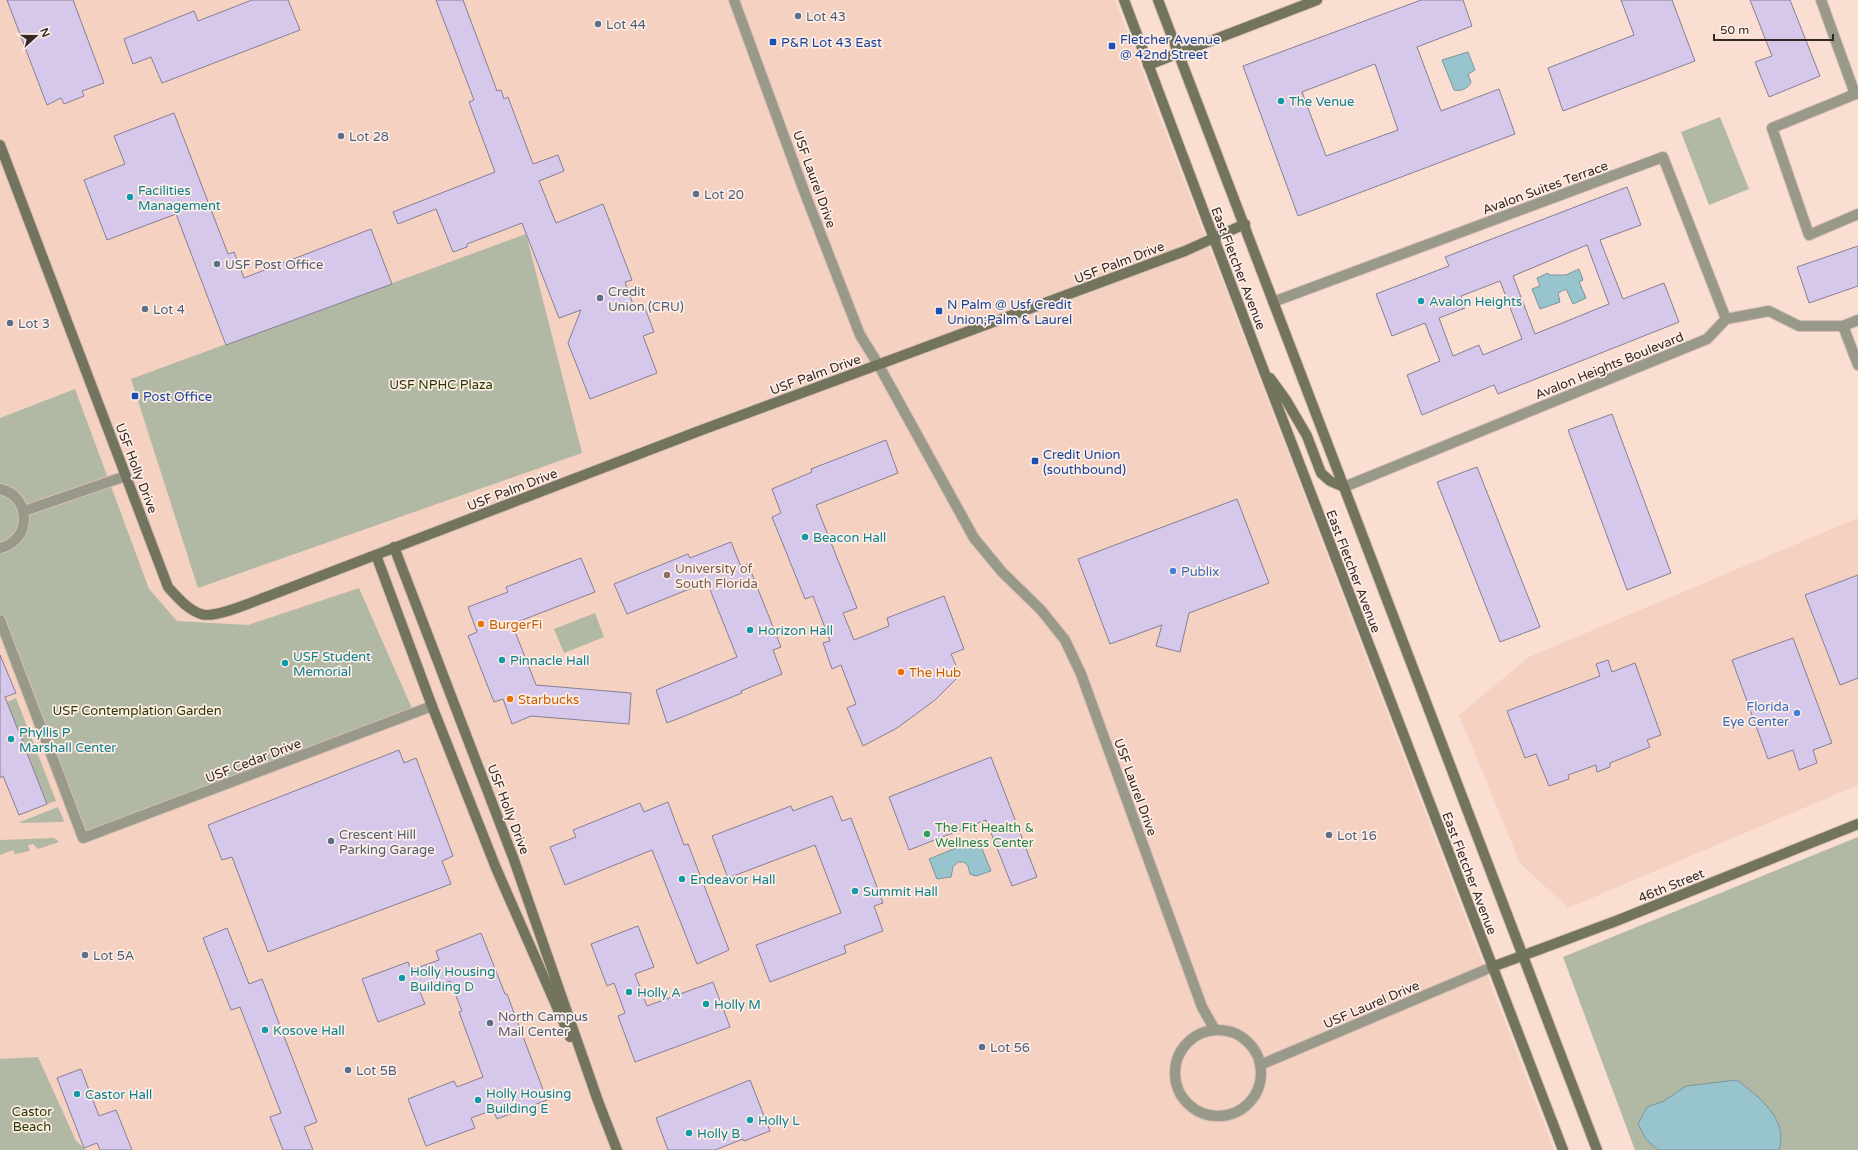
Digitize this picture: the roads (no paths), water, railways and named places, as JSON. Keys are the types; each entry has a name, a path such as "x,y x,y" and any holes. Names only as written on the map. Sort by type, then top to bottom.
{"street":[{"name":"USF Laurel Drive","path":"734,0 804,191 860,335 878,364 974,538 1002,572 1041,610 1064,640 1081,674 1202,1007 1215,1030"},
{"name":"East Fletcher Avenue","path":"1124,0 1213,238 1563,1150"},
{"name":"East Fletcher Avenue","path":"1158,0 1245,224 1273,302 1524,955 1597,1150"},
{"path":"1148,64 1178,54 1317,0"},
{"path":"1821,0 1857,93 1772,128 1809,235 1858,214"},
{"name":"USF Holly Drive","path":"0,145 168,587 182,603 202,614 222,612 394,547 518,870 598,1101 617,1150"},
{"name":"Avalon Suites Terrace","path":"1273,302 1663,157 1726,319"},
{"name":"USF Palm Drive","path":"394,547 878,364 1178,254 1245,224"},
{"path":"1726,319 1769,311 1799,326 1843,326 1858,320"},
{"name":"Avalon Heights Boulevard","path":"1344,487 1707,339 1726,319"},
{"path":"1843,326 1858,365"},
{"path":"1262,366 1286,400 1306,436 1321,473 1330,481 1344,487"},
{"path":"24,511 126,476"},
{"path":"0,489 13,495 24,511 24,522 21,532 14,541 0,548"},
{"name":"USF Holly Drive","path":"376,555 432,706 504,887 598,1101"},
{"name":"USF Cedar Drive","path":"0,620 82,838 432,706"},
{"name":"46th Street","path":"1492,967 1616,921 1858,824"},
{"name":"USF Laurel Drive","path":"1260,1065 1492,967"},
{"path":"1215,1030 1233,1032 1245,1040 1255,1051 1260,1065 1261,1079 1257,1092 1249,1103 1238,1111 1225,1116 1212,1116 1198,1111 1188,1103 1180,1092 1175,1079 1176,1064 1181,1050 1191,1040 1204,1032 1215,1030"}],"water":[{"path":"1468,52 1475,70 1468,74 1471,82 1468,87 1464,89 1454,90 1442,60"},
{"path":"1579,269 1583,280 1579,282 1586,298 1573,304 1566,289 1558,293 1560,302 1540,309 1532,289 1540,286 1537,278 1548,273 1549,275 1566,275"},
{"path":"978,839 991,871 976,876 970,874 968,866 964,862 958,862 953,867 951,877 937,879 929,859"},
{"path":"1737,1080 1754,1093 1770,1109 1776,1118 1780,1128 1781,1139 1779,1150 1658,1150 1646,1139 1638,1124 1647,1107 1664,1101 1686,1086"}],"place":[{"name":"Lot 43","path":"798,16"},
{"name":"Lot 44","path":"598,24"},
{"name":"P&R Lot 43 East","path":"773,42"},
{"name":"Fletcher Avenue @ 42nd Street","path":"1112,46"},
{"name":"The Venue","path":"1281,101"},
{"name":"Lot 28","path":"341,136"},
{"name":"Lot 20","path":"696,194"},
{"name":"Facilities Management","path":"130,197"},
{"name":"USF Post Office","path":"217,264"},
{"name":"Credit Union (CRU)","path":"600,298"},
{"name":"Avalon Heights","path":"1421,301"},
{"name":"Lot 4","path":"145,309"},
{"name":"N Palm @ Usf Credit Union;Palm & Laurel","path":"939,311"},
{"name":"Lot 3","path":"10,323"},
{"name":"Post Office","path":"135,396"},
{"name":"Credit Union (southbound)","path":"1035,461"},
{"name":"Beacon Hall","path":"805,537"},
{"name":"Publix","path":"1173,571"},
{"name":"University of South Florida","path":"667,575"},
{"name":"BurgerFi","path":"481,624"},
{"name":"Horizon Hall","path":"750,630"},
{"name":"Pinnacle Hall","path":"502,660"},
{"name":"USF Student Memorial","path":"285,663"},
{"name":"The Hub","path":"901,672"},
{"name":"Starbucks","path":"510,699"},
{"name":"Florida Eye Center","path":"1797,713"},
{"name":"Phyllis P Marshall Center","path":"11,739"},
{"name":"The Fit Health & Wellness Center","path":"927,834"},
{"name":"Lot 16","path":"1329,835"},
{"name":"Crescent Hill Parking Garage","path":"331,841"},
{"name":"Endeavor Hall","path":"682,879"},
{"name":"Summit Hall","path":"855,891"},
{"name":"Lot 5A","path":"85,955"},
{"name":"Holly Housing Building D","path":"402,978"},
{"name":"Holly A","path":"629,992"},
{"name":"Holly M","path":"706,1004"},
{"name":"North Campus Mail Center","path":"490,1023"},
{"name":"Kosove Hall","path":"265,1030"},
{"name":"Lot 56","path":"982,1047"},
{"name":"Lot 5B","path":"348,1070"},
{"name":"Castor Hall","path":"77,1094"},
{"name":"Holly Housing Building E","path":"478,1100"},
{"name":"Holly L","path":"750,1120"},
{"name":"Holly B","path":"689,1133"}],"park label":[{"name":"USF NPHC Plaza","path":"441,384"},
{"name":"USF Contemplation Garden","path":"137,710"},
{"name":"Castor Beach","path":"32,1118"}]}
